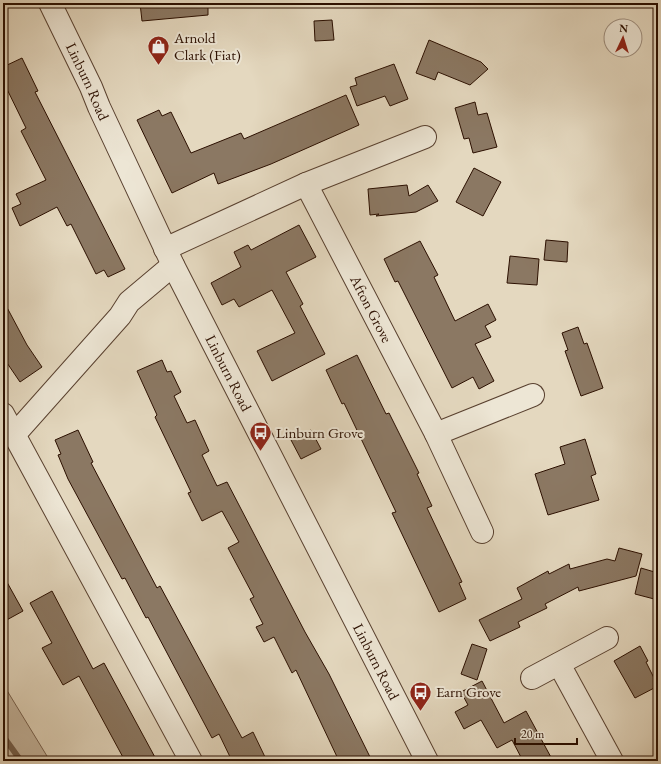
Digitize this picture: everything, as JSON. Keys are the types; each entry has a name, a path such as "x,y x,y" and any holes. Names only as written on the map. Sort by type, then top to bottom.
{"street":[{"name":"Linburn Road","path":"50,3 91,87 169,257 427,761"},
{"path":"15,434 120,316 129,302 169,257 306,184 425,137"},
{"name":"Afton Grove","path":"306,184 436,434 482,532"},
{"path":"436,434 533,395"},
{"path":"3,414 191,761"},
{"path":"532,678 607,638"},
{"path":"559,664 612,761"}],"shaded area":[{"path":"3,684 50,761 3,761"}],"building":[{"path":"140,3 208,3 208,15 142,21"},
{"path":"332,20 334,40 315,41 314,21"},
{"path":"429,40 481,62 488,69 470,85 438,72 435,80 416,73"},
{"path":"22,58 38,91 35,92 125,269 108,277 104,270 96,274 71,224 67,226 57,207 20,226 12,208 21,204 16,194 46,180 21,131 26,128 3,81 3,67"},
{"path":"394,64 408,99 390,106 385,96 357,106 350,87 357,85 355,78"},
{"path":"346,95 359,125 271,164 218,184 214,173 172,193 137,120 159,110 162,116 171,112 191,153 241,133 244,139"},
{"path":"475,102 478,115 487,113 497,147 473,153 469,138 464,139 455,108"},
{"path":"474,168 501,182 483,216 456,202"},
{"path":"407,185 409,196 428,185 438,201 416,212 376,216 379,214 370,215 368,189"},
{"path":"299,225 316,257 286,272 303,304 300,306 325,354 272,381 257,351 295,333 272,290 239,307 234,299 222,305 211,283 241,267 234,252 248,245 251,250"},
{"path":"546,240 568,242 567,262 544,260"},
{"path":"420,241 438,275 434,277 455,321 488,304 496,320 485,326 491,337 475,344 494,381 479,389 473,377 452,388 398,281 395,282 384,259"},
{"path":"510,256 539,259 537,285 507,283"},
{"path":"3,300 27,345 42,367 20,382 3,357"},
{"path":"578,327 584,344 587,343 603,388 581,396 565,351 568,350 562,333"},
{"path":"357,355 386,414 389,413 419,473 417,474 432,506 427,508 462,582 459,583 466,599 439,612 392,513 396,512 344,403 342,404 326,370"},
{"path":"162,360 167,372 171,371 181,392 174,396 187,423 195,420 209,451 202,455 217,486 227,482 305,632 329,674 372,761 339,761 296,670 292,673 274,637 264,642 256,627 263,624 250,599 254,597 228,548 239,542 222,511 202,521 188,493 191,492 155,417 157,415 137,371"},
{"path":"78,430 93,462 91,463 157,588 160,586 242,738 253,732 265,757 255,761 232,761 219,734 212,738 148,617 146,618 125,578 122,579 68,479 58,455 61,454 55,440"},
{"path":"311,430 321,449 301,459 291,440"},
{"path":"585,439 596,474 591,476 599,500 548,515 535,474 565,464 560,447"},
{"path":"619,548 642,554 636,576 579,591 578,587 545,604 547,608 518,622 520,627 490,641 479,620 522,599 517,588 548,571 549,574 569,564 570,569 607,559 615,561"},
{"path":"641,568 658,573 658,600 635,594"},
{"path":"3,575 23,611 3,622"},
{"path":"52,591 93,669 104,663 157,761 125,761 79,676 63,685 42,648 52,643 30,603"},
{"path":"472,644 487,649 477,680 461,674"},
{"path":"640,646 658,686 635,698 614,661"},
{"path":"482,681 504,723 526,711 553,761 523,761 512,740 497,748 481,720 464,729 455,712 468,705 461,692"}],"waterway":[{"path":"3,736 21,761"}],"place":[{"name":"Arnold Clark (Fiat)","path":"159,66"},
{"name":"Linburn Grove","path":"260,452"},
{"name":"Earn Grove","path":"420,712"}]}
